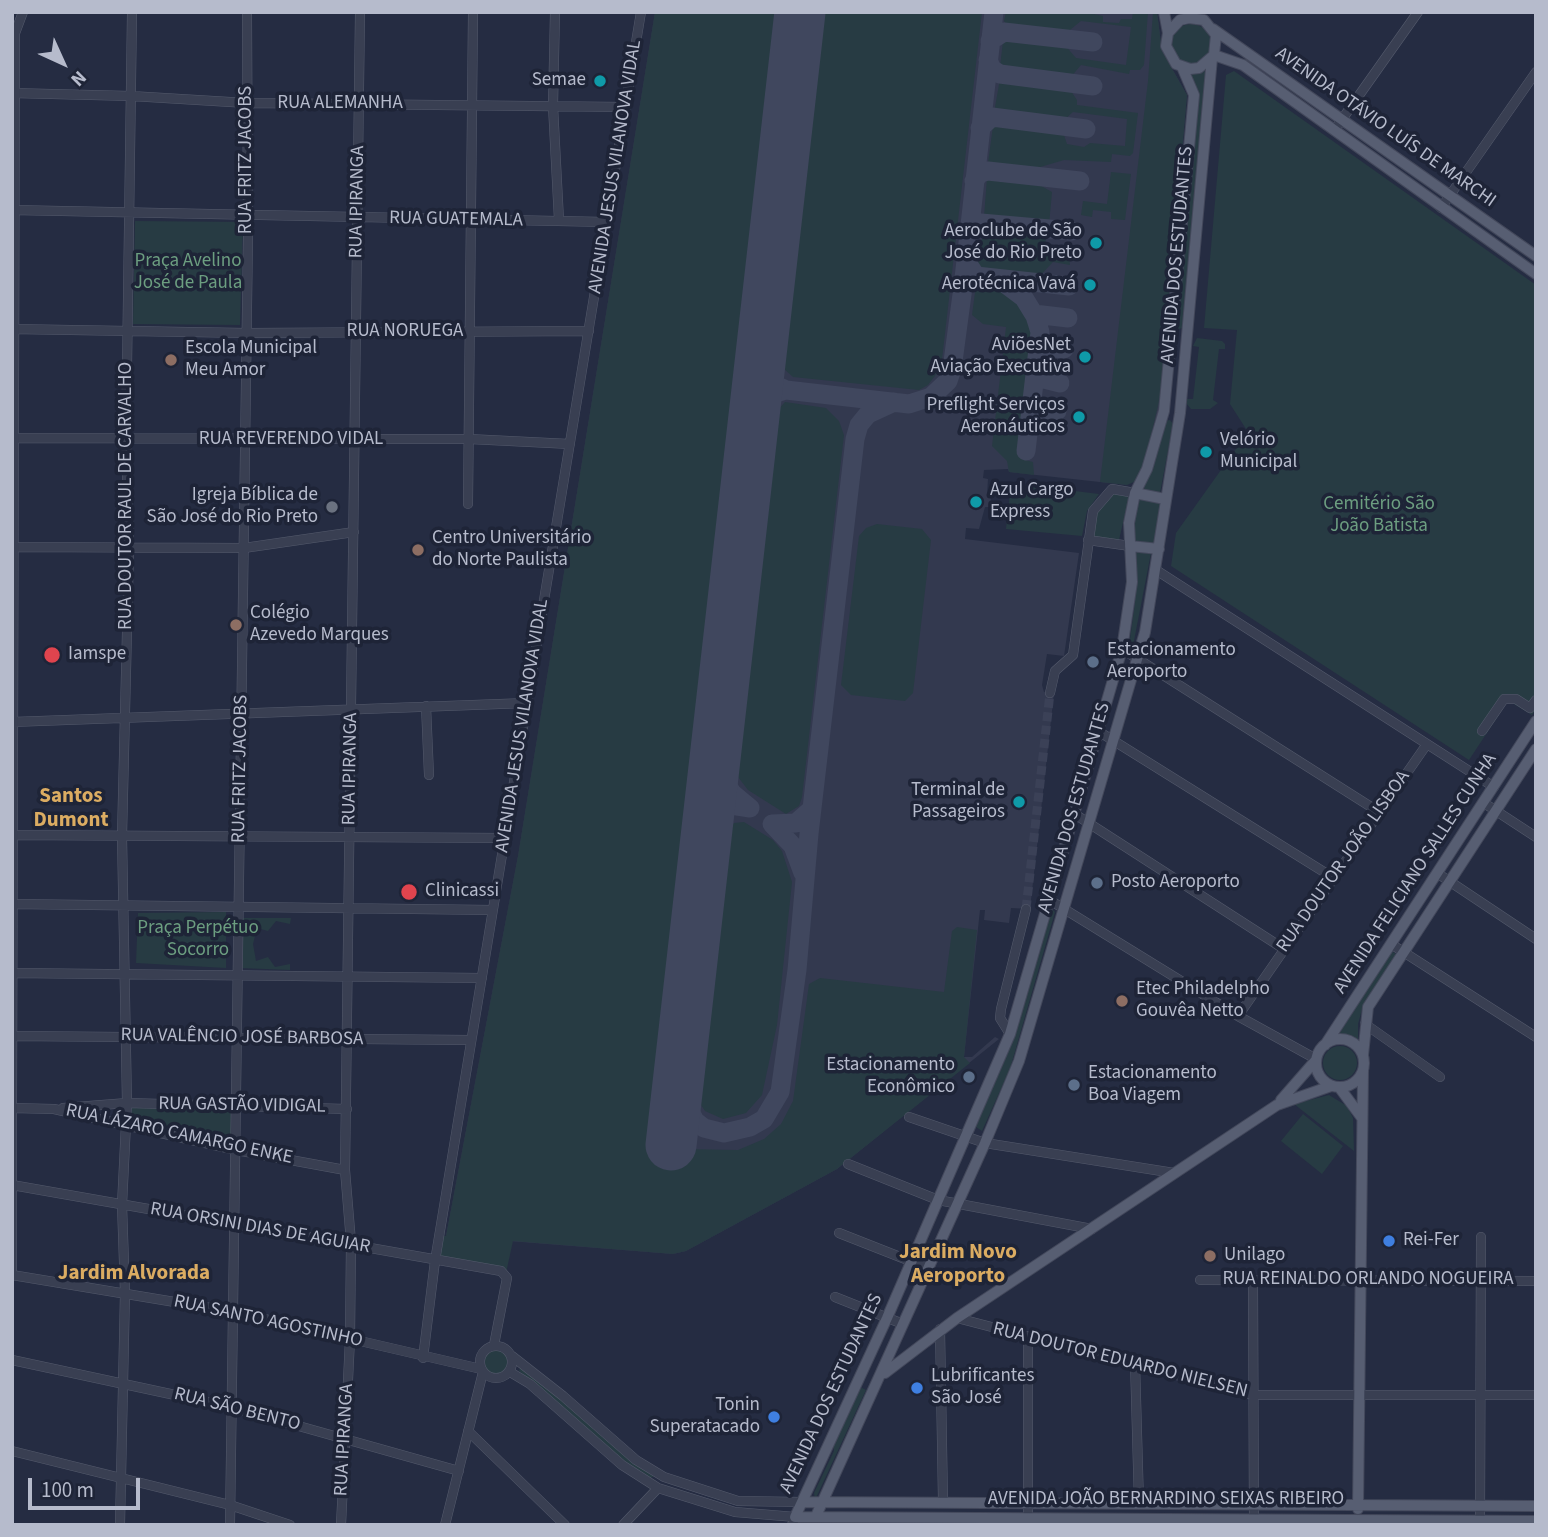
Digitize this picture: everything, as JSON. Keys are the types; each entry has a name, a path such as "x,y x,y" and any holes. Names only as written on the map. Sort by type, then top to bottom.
{"main road":[{"path":"1164,12 1168,53 1182,67 1199,68 1213,57 1217,42 1213,29 1195,15 1180,20 1168,33"},
{"name":"AVENIDA OTÁVIO LUÍS DE MARCHI","path":"1213,29 1536,256"},
{"name":"AVENIDA OTÁVIO LUÍS DE MARCHI","path":"1213,57 1243,65 1536,274"},
{"name":"AVENIDA DOS ESTUDANTES","path":"814,1520 985,1143 1019,1061 1137,658 1156,570 1180,413 1213,57"},
{"name":"AVENIDA DOS ESTUDANTES","path":"794,1521 887,1318 1010,1034 1122,649 1132,582 1129,523 1135,493 1147,469 1164,411 1194,95 1182,67"},
{"path":"1500,249 1509,237"},
{"path":"1171,333 1188,335"},
{"path":"1164,411 1180,413"},
{"path":"1135,493 1165,499"},
{"path":"1130,546 1159,549"},
{"name":"AVENIDA FELICIANO SALLES CUNHA","path":"1325,1045 1494,787 1532,736 1536,721"},
{"name":"AVENIDA FELICIANO SALLES CUNHA","path":"1363,1055 1368,1007 1536,749"},
{"path":"1277,1105 1331,1041 1346,1040 1353,1043 1363,1055 1358,1522"},
{"path":"1316,1059 1319,1075 1335,1086 1362,1118"},
{"path":"858,1381 877,1383 940,1329 1277,1105 1335,1086 1354,1083 1363,1071"},
{"path":"894,1342 907,1348 922,1342"},
{"name":"AVENIDA JOÃO BERNARDINO SEIXAS RIBEIRO","path":"802,1502 1536,1506"},
{"name":"AVENIDA JOÃO BERNARDINO SEIXAS RIBEIRO","path":"794,1521 1536,1521"}],"street":[{"path":"12,1274 14,37 23,12"},
{"name":"RUA DOUTOR RAUL DE CARVALHO","path":"120,1525 125,1292 122,1205 127,1103 122,836 123,718 130,548 127,439 132,12"},
{"name":"RUA FRITZ JACOBS","path":"230,1525 247,333 247,12"},
{"name":"RUA IPIRANGA","path":"341,1525 350,1339 351,1242 345,1170 360,12"},
{"path":"468,504 473,12"},
{"path":"555,12 553,106 559,220"},
{"name":"AVENIDA JESUS VILANOVA VIDAL","path":"423,1358 435,1261 642,12"},
{"path":"1334,131 1418,12"},
{"path":"1441,208 1536,72"},
{"name":"RUA ALEMANHA","path":"14,93 247,103 626,107"},
{"name":"RUA GUATEMALA","path":"13,210 129,215 607,222"},
{"name":"RUA NORUEGA","path":"13,329 247,333 589,331"},
{"name":"RUA REVERENDO VIDAL","path":"13,438 245,441 469,439 570,444"},
{"path":"1050,693 1055,671 1073,655 1091,515 1112,489 1135,493"},
{"path":"13,547 244,548 354,532"},
{"path":"1088,540 1130,546"},
{"path":"1156,570 1494,787"},
{"path":"1122,649 1379,812"},
{"path":"1482,731 1504,699 1516,699 1530,708 1536,700"},
{"path":"13,722 527,703"},
{"path":"426,706 429,775"},
{"path":"1097,731 1332,877"},
{"name":"RUA DOUTOR JOÃO LISBOA","path":"1238,1016 1332,877 1427,744"},
{"path":"1484,803 1536,837"},
{"path":"1073,813 1284,948"},
{"path":"13,835 505,838"},
{"path":"1437,873 1536,939"},
{"path":"1048,899 1238,1016 1316,1059"},
{"path":"13,904 493,910"},
{"path":"1010,1034 1000,1018 1000,1009 1026,909"},
{"path":"1391,944 1536,1037"},
{"path":"12,972 482,978"},
{"path":"1365,1024 1440,1077"},
{"name":"RUA VALÊNCIO JOSÉ BARBOSA","path":"12,1036 471,1040"},
{"name":"RUA GASTÃO VIDIGAL","path":"54,1109 127,1103 347,1109"},
{"name":"RUA LÁZARO CAMARGO ENKE","path":"12,1106 54,1109 236,1150 345,1170"},
{"path":"909,1117 985,1143 1174,1173"},
{"path":"848,1164 937,1200 1092,1229"},
{"name":"RUA ORSINI DIAS DE AGUIAR","path":"13,1185 351,1242 506,1274 494,1345"},
{"path":"839,1233 928,1268"},
{"path":"1480,1521 1481,1237"},
{"name":"RUA SANTO AGOSTINHO","path":"12,1274 234,1312 482,1371"},
{"name":"RUA REINALDO ORLANDO NOGUEIRA","path":"1200,1280 1536,1281"},
{"path":"1253,1280 1254,1521"},
{"path":"835,1297 903,1324"},
{"name":"RUA DOUTOR EDUARDO NIELSEN","path":"957,1318 1028,1338 1135,1362 1253,1395 1536,1395"},
{"path":"940,1329 943,1501"},
{"path":"1028,1338 1028,1521"},
{"path":"448,1522 482,1371 480,1357 494,1345 507,1349 636,1460 664,1477 738,1501 802,1502"},
{"path":"510,1372 512,1356"},
{"name":"RUA SÃO BENTO","path":"12,1360 231,1407 459,1471"},
{"path":"1135,1362 1139,1503"},
{"path":"482,1371 499,1378 510,1372"},
{"path":"510,1372 530,1384 622,1465 658,1488 706,1505 794,1521"},
{"path":"468,1431 565,1525"},
{"path":"12,1451 230,1505 290,1525"},
{"path":"623,1525 658,1488"},
{"path":"706,1505 719,1496"}],"shaded area":[{"path":"655,12 1157,12 1162,51 1187,95 1158,413 1127,485 1009,472 1008,469 984,470 983,478 988,479 987,496 991,497 990,507 985,507 979,529 966,528 965,539 1079,553 1064,656 1047,654 1042,685 1044,692 1054,693 1030,909 1011,908 1009,923 984,920 985,910 980,910 964,1057 972,1057 995,1037 999,1039 837,1169 686,1251 673,1254 446,1236 518,856"}],"green space":[{"path":"655,12 779,12 652,1142 656,1146 680,1149 738,1150 764,1139 781,1124 793,1101 809,984 820,978 944,992 952,931 957,927 977,930 964,1057 970,1063 837,1169 686,1251 673,1254 513,1241 506,1273 436,1261 440,1236 446,1236 518,856"},
{"path":"817,12 982,12 941,368 928,385 919,390 793,377 784,369 779,358"},
{"path":"1006,12 1085,12 1103,16 1103,22 1119,23 1121,19 1132,19 1133,12 1148,12 1144,65 1140,70 1130,70 1129,74 1081,65 1070,78 1002,70 1000,67 1003,41 1008,37 1064,44 1076,58 1126,65 1131,27 1081,21 1065,34 1009,28 1004,21"},
{"path":"1153,12 1157,12 1162,51 1187,95 1161,393 1144,466 1136,481 1127,485 1100,482 1148,81"},
{"path":"1191,24 1199,25 1205,30 1210,36 1210,52 1205,58 1199,63 1191,64 1183,63 1177,58 1172,52 1171,44 1172,36 1177,30 1183,25"},
{"path":"1207,71 1183,328 1178,329 1176,325 1195,92 1187,72"},
{"name":"Cemitério São João Batista","path":"1234,71 1536,285 1536,709 1532,715 1512,703 1506,704 1469,760 1171,566 1176,533 1248,432 1230,404 1237,330 1204,328 1226,75"},
{"path":"1000,79 1069,88 1077,100 1077,105 1138,113 1133,153 1130,156 1112,154 1111,162 1064,160 1030,170 991,166 988,163 993,126 998,122 1062,129 1067,144 1084,147 1090,143 1125,146 1127,119 1073,112 1063,121 998,113 995,107"},
{"path":"1111,172 1131,174 1125,220 1111,219 1111,212 1093,210 1092,217 1081,215 1083,201 1107,204"},
{"path":"991,174 1029,179 1052,192 1049,225 984,217 987,178"},
{"name":"Praça Avelino José de Paula","path":"135,221 243,222 240,325 133,324"},
{"path":"984,227 1047,234 1045,244 1068,247 1070,265 1053,262 1038,278 981,272 977,269"},
{"path":"981,281 1002,285 1024,307 1033,323 1035,340 1021,459 1033,462 1034,475 1009,472 1007,461 992,446 1006,327 983,324 972,315 976,285"},
{"path":"1197,338 1222,341 1225,344 1225,349 1219,349 1213,400 1218,403 1210,409 1191,409 1186,403 1187,399 1193,399 1199,347 1193,346"},
{"path":"785,402 826,408 839,421 844,435 802,797 799,806 786,814 748,790 738,777 733,756 750,637 773,415"},
{"path":"1170,420 1173,424 1160,493 1146,492 1144,488 1165,421"},
{"path":"1011,483 1099,494 1087,511 1082,536 1006,529"},
{"path":"1112,493 1129,497 1119,540 1091,537 1094,516"},
{"path":"1140,498 1161,502 1156,544 1135,542 1133,524"},
{"path":"877,524 922,529 931,540 913,693 905,701 851,695 841,685 859,536 866,528"},
{"path":"1139,550 1151,553 1133,646 1129,647 1135,602 1136,553"},
{"path":"744,822 773,840 782,851 792,882 777,1025 762,1095 746,1113 723,1119 705,1111 699,1102 697,1088 725,831 734,823"},
{"path":"1051,908 1055,912 1010,1069 982,1131 976,1127 1007,1055 1047,910"},
{"name":"Praça Perpétuo Socorro","path":"226,912 226,968 136,963 138,913"},
{"path":"242,918 291,918 290,924 276,921 268,931 257,928 253,944 256,961 268,957 275,967 290,964 290,970 240,968"},
{"path":"1389,951 1395,953 1395,957 1363,1006 1358,1024 1358,1041 1338,1036"},
{"path":"1340,1046 1352,1051 1357,1063 1352,1075 1340,1080 1328,1075 1323,1063 1328,1051"},
{"path":"1329,1095 1347,1106 1353,1118 1354,1151 1294,1104"},
{"path":"132,1108 233,1110 231,1136 130,1121"},
{"path":"1303,1114 1343,1146 1322,1174 1281,1141"},
{"path":"496,1347 506,1351 510,1361 506,1371 496,1375 486,1371 482,1361 486,1351"},
{"path":"521,1365 654,1476 651,1478 623,1460 519,1371"},
{"path":"860,1387 866,1390 815,1500 814,1493 834,1451 833,1445"}],"taxiway":[{"path":"786,390 909,404 931,397 948,381 963,287 994,12"},
{"path":"990,41 1004,32 1093,42"},
{"path":"988,60 992,69 1000,74 1093,86"},
{"path":"980,128 992,117 1086,129"},
{"path":"974,181 980,173 988,171 1080,181"},
{"path":"968,234 972,227 981,223 1072,231"},
{"path":"966,261 976,276 1069,286"},
{"path":"1000,280 1024,298 1035,316 1040,332 1026,451"},
{"path":"1034,314 1068,318"},
{"path":"1040,343 1044,347 1064,349"},
{"path":"755,415 766,396 786,390 767,377 761,357"},
{"path":"1036,377 1060,383"},
{"path":"678,1089 695,1121 704,1128 724,1133 750,1127 764,1119 780,1092 797,970 809,834 855,439 859,425 868,414 894,402"},
{"path":"1031,404 1037,409 1057,411"},
{"path":"705,831 713,816 724,807 731,805 750,808 732,793 722,777 717,763 716,740"},
{"path":"803,873 793,846 772,824 796,823 812,809"}],"runway":[{"path":"671,1145 800,12"}],"tunnel":[{"path":"1026,909 1050,693"}],"place":[{"name":"Semae","path":"600,81"},
{"name":"Aeroclube de São José do Rio Preto","path":"1096,243"},
{"name":"Aerotécnica Vavá","path":"1090,285"},
{"name":"AviõesNet Aviação Executiva","path":"1085,357"},
{"name":"Escola Municipal Meu Amor","path":"171,360"},
{"name":"Preflight Serviços Aeronáuticos","path":"1079,417"},
{"name":"Velório Municipal","path":"1206,452"},
{"name":"Azul Cargo Express","path":"976,502"},
{"name":"Igreja Bíblica de São José do Rio Preto","path":"332,507"},
{"name":"Centro Universitário do Norte Paulista","path":"418,550"},
{"name":"Colégio Azevedo Marques","path":"236,625"},
{"name":"Iamspe","path":"52,655"},
{"name":"Estacionamento Aeroporto","path":"1093,662"},
{"name":"Terminal de Passageiros","path":"1019,802"},
{"name":"Posto Aeroporto","path":"1097,883"},
{"name":"Clinicassi","path":"409,892"},
{"name":"Etec Philadelpho Gouvêa Netto","path":"1122,1001"},
{"name":"Estacionamento Econômico","path":"969,1077"},
{"name":"Estacionamento Boa Viagem","path":"1074,1085"},
{"name":"Rei-Fer","path":"1389,1241"},
{"name":"Unilago","path":"1210,1256"},
{"name":"Lubrificantes São José","path":"917,1388"},
{"name":"Tonin Superatacado","path":"774,1417"}],"district":[{"name":"Santos Dumont","path":"71,809"},
{"name":"Jardim Novo Aeroporto","path":"958,1265"},
{"name":"Jardim Alvorada","path":"134,1274"}]}
